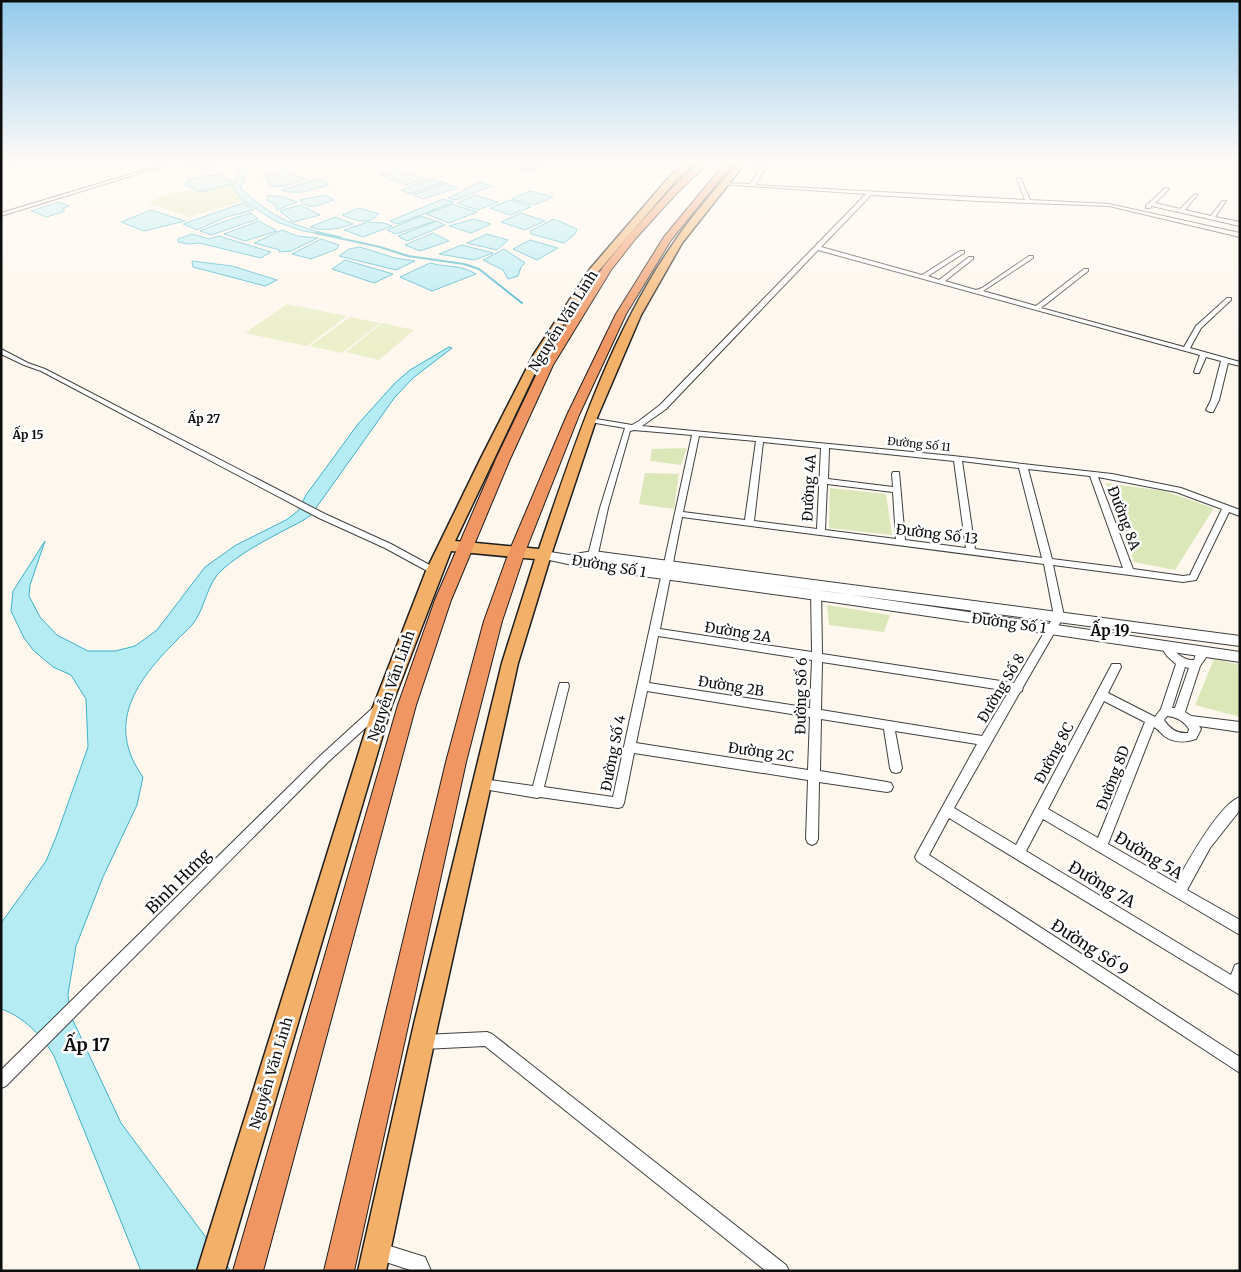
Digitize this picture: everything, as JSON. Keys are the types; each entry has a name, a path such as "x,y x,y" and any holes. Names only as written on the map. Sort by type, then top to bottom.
{"highway":[{"name":"Nguyễn Văn Linh","path":"248,1271 407,705 443,600 503,459 547,365 598,281 646,221"},
{"path":"339,1271 456,762 493,621 517,552 572,415 621,314 668,239 682,221"}],"main road":[{"name":"Nguyễn Văn Linh","path":"211,1271 382,707 434,570 539,354 593,271 636,221"},
{"path":"372,1271 510,663 590,420 641,306 678,243 696,221"},
{"path":"447,545 544,555"}],"street":[{"path":"592,560 617,463 628,430 642,423 663,407 843,221"},
{"path":"1182,221 1240,235"},
{"path":"818,248 1240,364"},
{"path":"923,277 962,252"},
{"path":"978,291 984,289 1031,257"},
{"path":"941,281 971,258"},
{"path":"1037,308 1086,270"},
{"path":"1186,350 1198,327 1229,299"},
{"path":"1,351 26,364 43,370 322,516 388,546 434,570"},
{"path":"1198,372 1204,354"},
{"path":"1210,410 1215,400 1225,360"},
{"name":"Đường Số 11","path":"590,420 631,427 825,445 1138,480 1178,490 1240,513"},
{"name":"Đường Số 4","path":"482,784 618,803 696,432"},
{"path":"749,523 760,439"},
{"name":"Đường 4A","path":"821,532 825,445"},
{"path":"958,459 971,552"},
{"path":"1023,466 1048,562 1059,616"},
{"path":"896,474 901,543"},
{"name":"Đường 8A","path":"1093,474 1130,572"},
{"path":"823,481 897,490"},
{"name":"Đường Số 13","path":"679,514 1183,579 1193,578 1227,508"},
{"name":"Đường Số 1","path":"544,555 816,590 1059,616 1240,641"},
{"name":"Đường Số 1","path":"816,590 1052,629 1240,656"},
{"name":"Đường Số 6","path":"812,839 817,658 816,590"},
{"name":"Đường Số 8","path":"921,856 985,741 1059,616"},
{"path":"1160,630 1171,655 1182,662 1195,665"},
{"name":"Đường 2A","path":"654,632 1018,688"},
{"path":"1179,713 1195,665 1201,660 1202,651"},
{"path":"1182,662 1165,712 1179,713 1190,720 1240,727"},
{"name":"Đường 8C","path":"1019,854 1116,667"},
{"path":"537,793 564,686"},
{"name":"Đường 2B","path":"642,686 985,741"},
{"path":"1102,695 1156,722 1170,734 1188,738 1195,733 1190,720"},
{"name":"Bình Hưng","path":"1,1082 324,759 382,707"},
{"name":"Đường 8D","path":"1101,846 1156,722 1165,712"},
{"path":"889,726 896,768"},
{"name":"Đường 2C","path":"629,748 813,774 887,787"},
{"path":"1179,892 1198,854 1227,814 1240,802"},
{"name":"Đường 7A","path":"947,810 1237,986"},
{"name":"Đường 5A","path":"1041,811 1240,928"},
{"name":"Đường Số 9","path":"921,856 1240,1066"},
{"path":"1237,986 1240,970"},
{"path":"423,1042 487,1039 780,1271"},
{"path":"376,1251 419,1263 422,1271"}],"green space":[{"path":"287,304 347,316 307,346 245,333"},
{"path":"350,317 380,323 342,353 310,346"},
{"path":"382,323 414,330 379,360 346,352"},
{"path":"687,448 681,465 650,461 652,449"},
{"path":"645,473 679,474 674,509 639,504"},
{"path":"1106,483 1164,491 1214,508 1175,570 1134,562"},
{"path":"830,488 886,494 892,535 829,528"},
{"path":"827,605 890,615 884,632 829,625"},
{"path":"1214,659 1240,665 1240,717 1195,705"}],"water":[{"path":"123,221 184,221 144,231 121,222"},
{"path":"191,221 216,221 197,230 183,224"},
{"path":"251,221 211,235 200,231 222,222"},
{"path":"258,221 277,231 245,241 224,234"},
{"path":"288,221 311,230 341,237 303,231 277,222"},
{"path":"324,221 346,221 353,224 332,229 310,227"},
{"path":"391,221 404,221 397,224"},
{"path":"408,221 434,221 396,234 387,230"},
{"path":"436,221 445,225 407,241 398,236"},
{"path":"466,221 482,221 491,224 471,233 449,226"},
{"path":"502,221 544,221 525,230 501,222"},
{"path":"549,221 559,221 577,229 575,234 564,243 531,234 530,231"},
{"path":"368,222 384,223 392,226 363,237 344,230"},
{"path":"282,230 297,236 318,238 291,251 279,252 280,250 254,243"},
{"path":"433,233 449,241 420,251 405,245"},
{"path":"192,234 209,239 219,236 271,252 261,258 199,243 178,242 178,239"},
{"path":"487,234 508,240 497,250 467,243"},
{"path":"321,239 339,245 337,249 311,259 292,254"},
{"path":"530,240 558,248 537,260 513,249"},
{"path":"462,245 493,253 474,260 439,254"},
{"path":"360,247 395,258 415,261 396,270 339,256 349,249"},
{"path":"504,249 525,263 521,267 518,276 508,279 503,270 483,260"},
{"path":"345,260 393,274 374,283 332,269"},
{"path":"192,261 232,266 277,280 265,286 193,267"},
{"path":"430,263 459,267 476,274 432,291 400,277"},
{"path":"449,347 452,348 413,378 395,397 311,515 244,553 217,575 209,588 197,618 149,672 130,704 126,721 126,739 132,758 143,777 137,805 103,877 76,946 68,994 70,1014 121,1123 231,1271 141,1271 54,1056 32,1028 9,1012 1,1009 1,923 46,861 88,747 86,699 71,675 53,667 33,650 24,638 11,611 13,591 45,541 30,585 29,596 40,617 57,635 88,651 115,651 135,646 157,630 205,567 236,545 286,520 298,511 306,495 358,424 395,383 410,370"}],"waterway":[{"path":"316,233 380,247 408,256 464,264 479,269 522,303"}],"district":[{"name":"Ấp 27","path":"204,419"},
{"name":"Ấp 15","path":"28,435"},
{"name":"Ấp 19","path":"1110,631"},
{"name":"Ấp 17","path":"87,1045"}]}
